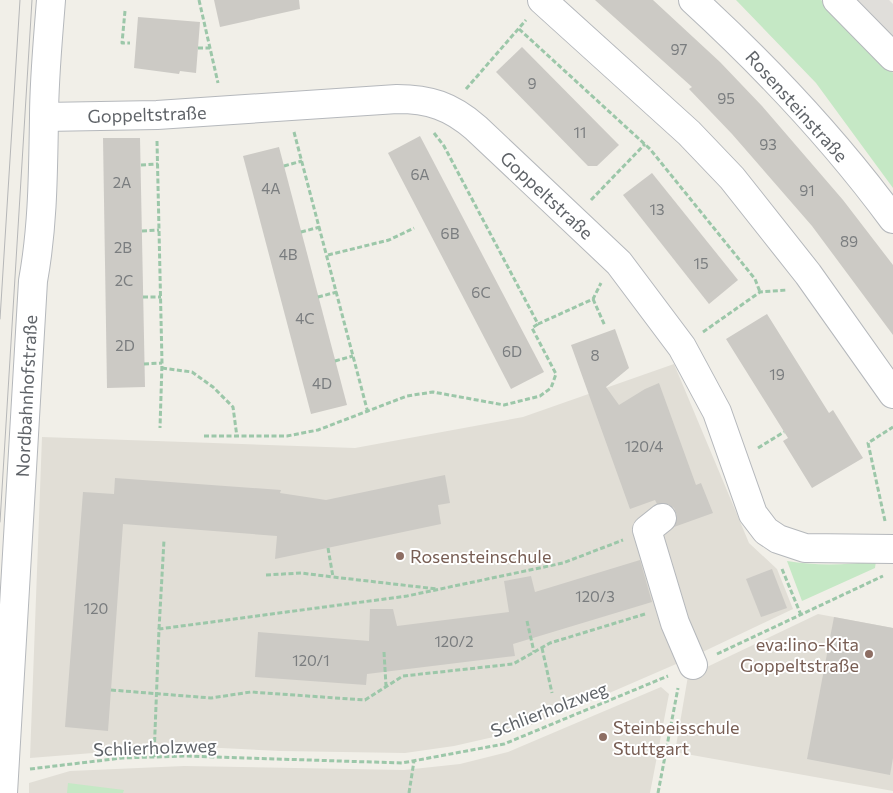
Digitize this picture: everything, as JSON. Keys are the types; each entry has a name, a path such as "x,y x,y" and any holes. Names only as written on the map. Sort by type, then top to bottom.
{"street":[{"name":"Nordbahnhofstraße","path":"4,782 33,281 40,242 44,117 51,0"},
{"name":"Rosensteinstraße","path":"693,0 730,34 797,103 872,190 893,219"},
{"path":"837,0 893,57"},
{"path":"859,0 893,35"},
{"path":"536,7 695,140 732,178 817,287 893,394"},
{"name":"Goppeltstraße","path":"44,117 157,115 418,99 447,107 461,114 618,263 682,347 717,412 754,514 766,531 778,539 805,548 889,549"},
{"path":"654,524 670,606 687,667"}],"path":[{"path":"199,0 224,111"},
{"path":"447,107 466,89 536,7"},
{"path":"125,11 122,43 130,43"},
{"path":"519,29 645,144 755,279 760,292"},
{"path":"198,48 210,48"},
{"path":"418,99 426,123 444,146 538,324"},
{"path":"288,107 368,413"},
{"path":"157,115 162,366 160,428"},
{"path":"573,219 645,144"},
{"path":"284,166 302,161"},
{"path":"141,165 158,164"},
{"path":"301,232 320,227"},
{"path":"328,256 389,240 414,228"},
{"path":"142,231 160,230"},
{"path":"204,436 287,436 318,430 368,413 407,396 433,392 504,404 540,396 551,388 556,374 532,328 593,299 603,279 618,263"},
{"path":"682,347 760,292 817,287"},
{"path":"318,297 337,292"},
{"path":"143,298 161,297"},
{"path":"593,299 605,326"},
{"path":"335,361 353,356"},
{"path":"144,364 192,372 213,387 233,407 236,437"},
{"path":"889,549 868,443 893,427"},
{"path":"159,629 399,597 563,563 654,524"},
{"path":"778,539 775,552 801,615"},
{"path":"154,757 164,540"},
{"path":"328,548 333,576"},
{"name":"Schlierholzweg","path":"4,782 122,758 154,757 402,763 504,744 687,667 882,578 889,549"},
{"path":"266,575 301,573 440,589"},
{"path":"111,690 211,698 251,692 365,700 403,676 513,664 550,643 670,606"},
{"path":"527,621 534,652"},
{"path":"542,648 552,693"},
{"path":"384,652 386,687"},
{"path":"658,793 687,667"},
{"path":"409,793 414,761"}],"shaded area":[{"path":"821,0 889,0 893,4 893,73"},
{"name":"Rosensteinschule","path":"674,364 749,543 777,569 793,609 690,658 577,707 511,733 454,746 405,753 280,751 181,746 30,758 42,437 355,448 523,417"},
{"path":"818,614 893,628 893,791 675,752 688,676"},
{"name":"Steinbeisschule Stuttgart","path":"661,687 669,694 650,793 29,793 29,783 70,771 184,766 404,770 460,764 508,752"}],"green space":[{"path":"736,0 821,0 887,65 893,73 893,188 816,83"},
{"path":"787,561 809,564 832,564 876,561 875,568 802,601"},
{"path":"68,783 124,790 123,793 67,793"}],"building":[{"path":"214,0 299,0 300,9 220,27"},
{"path":"595,0 653,0 720,62 762,106 843,200 893,265 893,335 812,226 732,134 689,89 692,87"},
{"path":"138,17 200,22 196,73 180,71 179,74 134,68"},
{"path":"522,47 619,145 597,166 588,166 496,72"},
{"path":"420,136 544,372 511,389 388,153"},
{"path":"103,138 140,138 145,387 107,388"},
{"path":"279,147 347,405 311,414 243,156"},
{"path":"652,173 738,280 709,304 623,195"},
{"path":"767,314 829,413 833,410 863,458 812,488 783,441 788,438 726,339"},
{"path":"615,329 629,368 606,387 619,405 659,383 696,485 701,483 713,513 674,527 677,515 674,508 668,504 657,504 655,500 630,509 571,345"},
{"path":"445,475 450,503 438,505 441,524 275,559 277,536 123,524 108,731 65,727 83,492 114,494 115,478 281,490 280,493 326,500"},
{"path":"640,560 652,602 513,644 515,656 367,674 366,685 255,677 258,632 369,641 370,609 393,609 397,626 509,612 504,581 531,576 535,592"},
{"path":"772,569 787,608 761,617 746,579"},
{"path":"834,617 893,628 893,758 890,775 807,759"}],"tram line":[{"path":"0,319 20,0"},
{"path":"0,522 32,0"}],"place":[{"name":"Rosensteinschule","path":"400,556"},
{"name":"eva:lino-Kita Goppeltstraße","path":"869,654"},
{"name":"Steinbeisschule Stuttgart","path":"603,737"}]}
